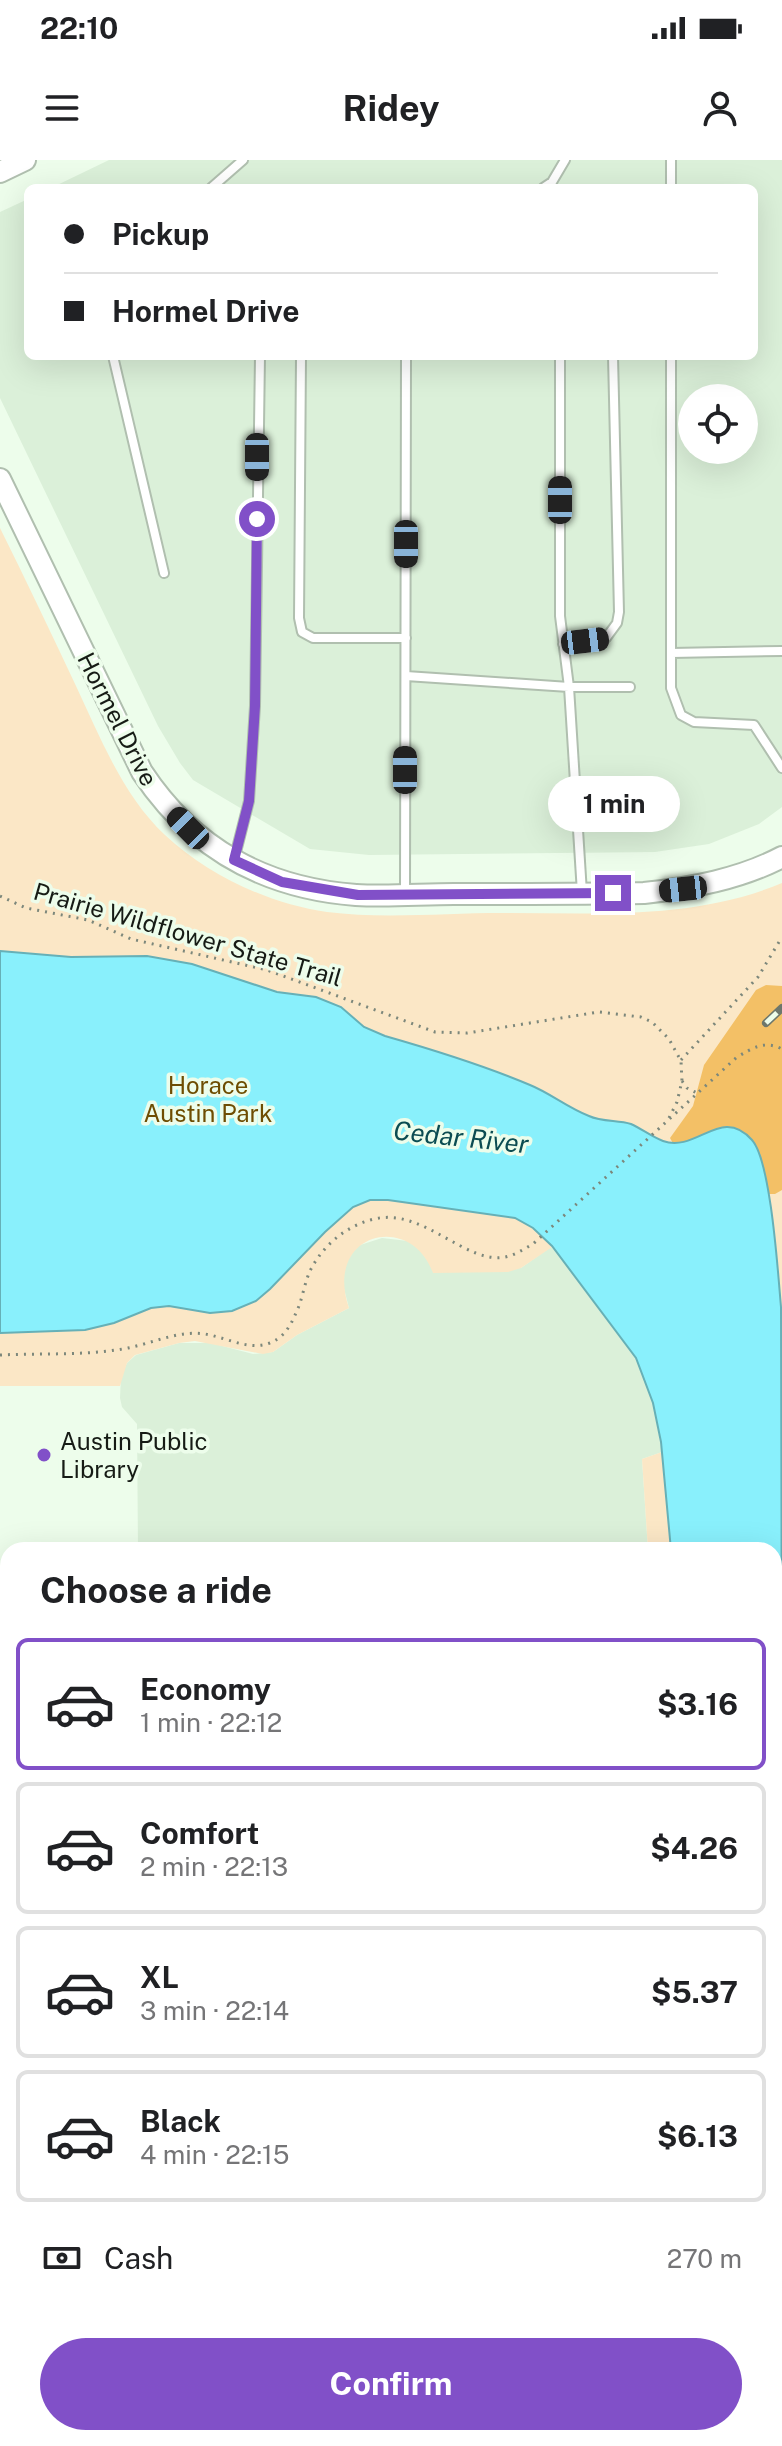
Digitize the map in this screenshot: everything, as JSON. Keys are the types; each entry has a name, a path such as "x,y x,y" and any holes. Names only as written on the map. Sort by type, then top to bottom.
{"street":[{"path":"0,172 25,160"},
{"name":"Hormel Drive","path":"0,479 142,772 161,801 188,828 234,860 282,882 322,891 405,895 644,893 683,889 742,873 782,857"}],"lane":[{"path":"216,184 243,160"},
{"path":"549,184 565,160"},
{"path":"671,160 671,184"},
{"path":"114,360 164,573"},
{"path":"234,860 249,801 254,722 260,360"},
{"path":"301,360 299,618 302,632 313,638 406,638"},
{"path":"405,895 406,360"},
{"path":"560,360 560,616 569,687 582,894"},
{"path":"563,644 606,638 617,623 619,612 613,360"},
{"path":"671,360 671,688 681,715 694,722 754,725 782,768"},
{"path":"671,653 782,651"},
{"path":"406,676 569,687 630,687"}],"path":[{"name":"Prairie Wildflower State Trail","path":"0,896 26,908 88,920 131,939 267,970 435,1032 467,1033 599,1012 641,1017 652,1022 669,1039 681,1061"},
{"path":"665,1126 677,1102 682,1081 681,1061 758,977 782,937"},
{"path":"0,1355 127,1348 185,1334 205,1334 252,1346 266,1344 279,1338 290,1327 311,1270 336,1236 358,1223 379,1218 420,1223 483,1256 503,1258 533,1244 737,1057 761,1044 773,1044 782,1049"},
{"path":"682,1081 687,1088 699,1093"}],"shaded area":[{"path":"109,160 782,160 782,807 759,824 709,844 655,852 369,855 310,849 193,780 180,763 158,726 0,398 0,212 24,201 24,360 758,360 758,184 59,184"},
{"path":"766,985 782,986 782,1190 775,1194 750,1194 681,1158 670,1138 693,1106 704,1065 756,990"},
{"path":"382,1238 408,1241 420,1249 429,1261 521,1268 552,1246 636,1358 653,1403 662,1452 642,1459 647,1542 138,1542 137,1424 122,1407 120,1398 121,1376 127,1363 136,1355 179,1343 211,1343 253,1354 273,1352 297,1335 349,1308 343,1272 348,1256 357,1246"}],"green space":[{"name":"Horace Austin Park","path":"0,528 104,745 137,802 165,835 182,849 240,886 305,908 348,914 392,915 645,912 714,903 782,883 782,1542 647,1542 642,1459 662,1452 653,1403 636,1358 552,1247 521,1268 508,1272 433,1273 422,1254 407,1242 390,1237 373,1239 358,1247 348,1262 344,1282 349,1308 297,1335 273,1352 263,1354 195,1341 135,1355 127,1363 120,1386 0,1386"}],"water":[{"name":"Cedar River","path":"0,951 71,957 147,956 192,964 277,992 316,997 341,1007 364,1027 385,1036 494,1071 537,1088 589,1116 631,1124 663,1141 687,1141 719,1128 730,1127 741,1130 752,1140 759,1152 769,1193 781,1307 782,1542 670,1542 661,1442 653,1403 636,1358 552,1246 533,1228 515,1218 370,1200 353,1207 256,1301 232,1311 210,1313 169,1306 151,1308 114,1323 85,1330 0,1333"}],"railway":[{"path":"766,1023 782,1008"}],"place":[{"name":"Austin Public Library","path":"44,1455"}],"route":[{"path":"257,519 255,706 249,801 234,860 282,882 358,895 613,893"}]}
